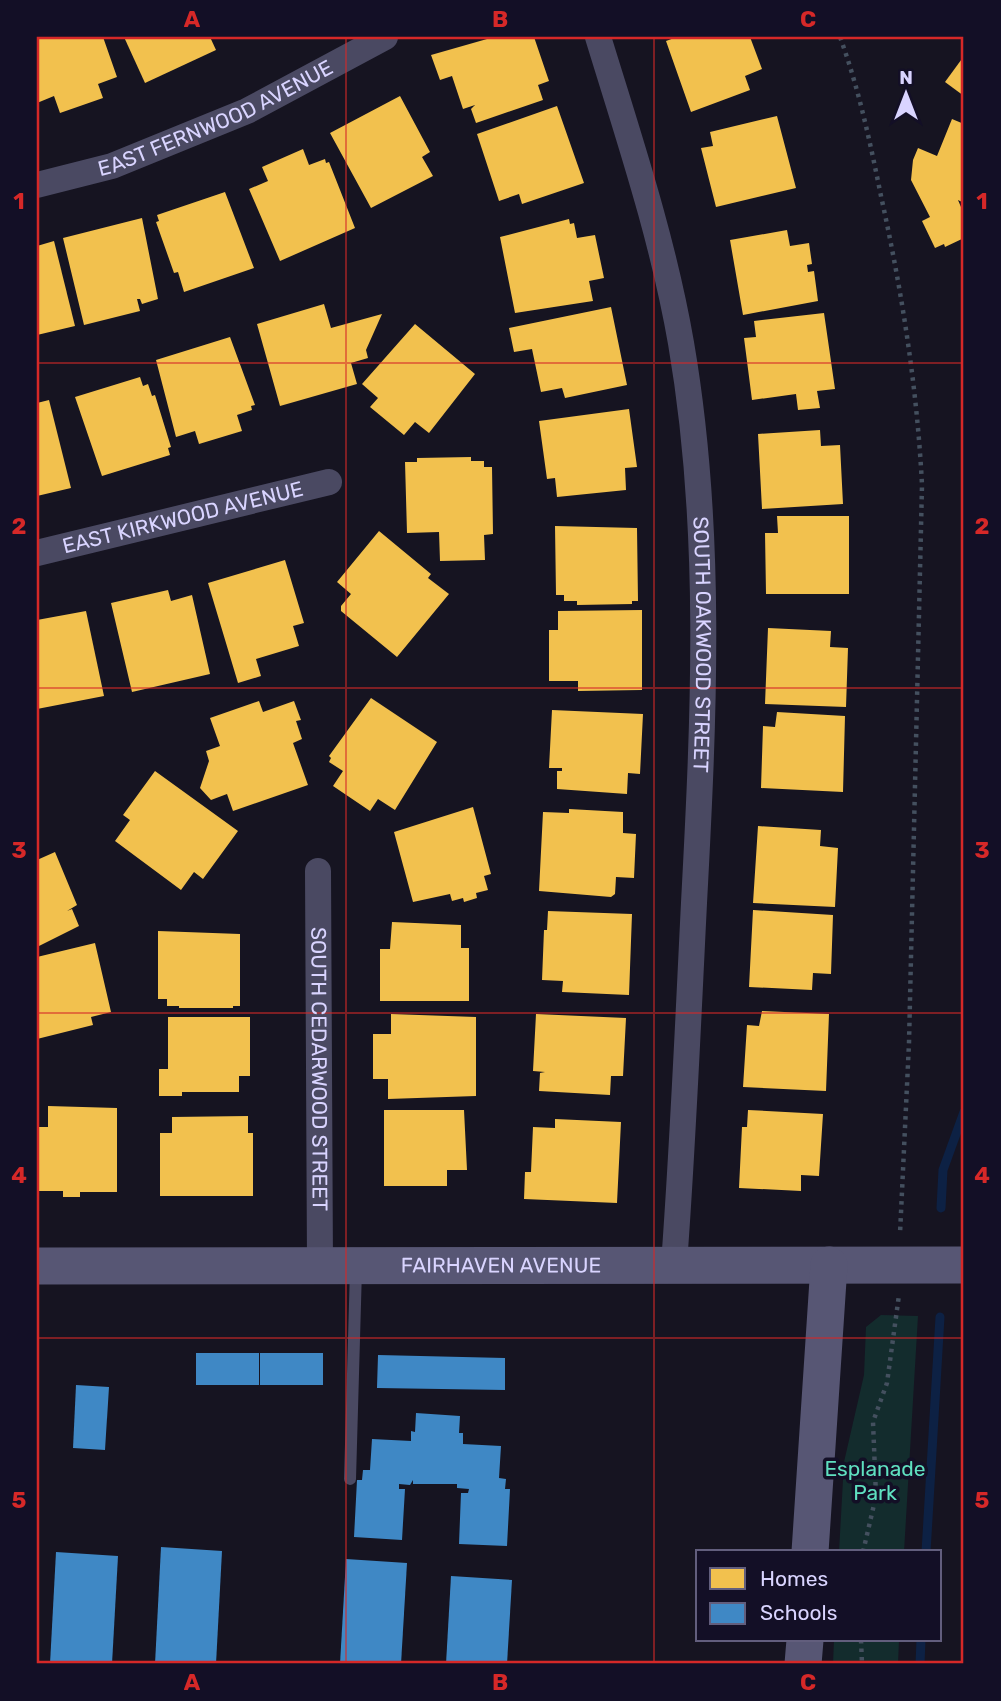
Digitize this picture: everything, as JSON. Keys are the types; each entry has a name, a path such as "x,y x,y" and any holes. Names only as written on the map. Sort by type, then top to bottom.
{"main road":[{"path":"810,1550 829,1265"},
{"name":"FAIRHAVEN AVENUE","path":"37,1266 964,1265"},
{"path":"803,1664 804,1642"}],"street":[{"name":"EAST FERNWOOD AVENUE","path":"37,185 112,166 247,111 385,37"},
{"name":"SOUTH OAKWOOD STREET","path":"598,37 651,211 681,342 698,474 705,612 702,757 674,1264"},
{"name":"EAST KIRKWOOD AVENUE","path":"37,553 329,482"},
{"name":"SOUTH CEDARWOOD STREET","path":"318,871 320,1265"}],"lane":[{"path":"350,1479 356,1265"}],"path":[{"path":"840,37 858,86 897,267 918,413 922,485 909,1043 898,1311 887,1383 873,1422 876,1496 863,1550"},
{"path":"861,1642 862,1664"}],"green space":[{"name":"Esplanade Park","path":"881,1315 918,1316 904,1550 839,1550 844,1462 864,1375 866,1327"},
{"path":"834,1642 899,1642 898,1664 833,1664"}],"building: Homes":[{"path":"37,37 103,37 117,77 98,84 103,98 60,113 54,96 37,103"},
{"path":"124,37 210,37 216,50 145,83"},
{"path":"494,37 534,37 549,81 538,85 543,100 476,123 471,109 475,105 463,109 452,76 440,80 431,55"},
{"path":"677,37 750,37 762,69 745,76 750,90 691,112 666,41"},
{"path":"964,56 964,96 945,82"},
{"path":"400,96 430,152 422,157 433,176 371,208 330,133"},
{"path":"557,106 584,183 522,204 519,194 499,201 477,134"},
{"path":"777,116 796,188 716,207 701,148 713,146 710,132"},
{"path":"952,119 964,124 964,203 958,200 961,207 964,205 964,238 945,247 944,244 935,248 922,221 930,217 911,180 913,160 918,148 937,156"},
{"path":"303,149 309,165 325,159 326,163 329,162 355,228 280,261 249,189 268,181 262,167"},
{"path":"225,192 254,268 184,292 178,272 174,273 156,222 159,221 157,215"},
{"path":"142,218 158,299 142,304 140,299 137,299 140,311 84,325 63,238"},
{"path":"569,219 570,224 574,223 577,238 595,235 604,278 589,281 593,301 515,313 500,237"},
{"path":"787,230 790,246 809,243 812,264 807,265 808,272 814,271 818,301 743,315 730,240"},
{"path":"54,241 75,326 37,335 37,246"},
{"path":"324,304 331,328 382,314 366,350 368,358 351,363 357,384 280,406 257,324"},
{"path":"611,307 627,385 565,398 562,388 541,392 532,349 514,352 509,328"},
{"path":"824,313 835,389 817,391 820,408 798,410 796,394 752,400 744,338 756,337 754,321"},
{"path":"415,324 475,374 429,433 415,422 404,435 370,407 378,398 362,384"},
{"path":"230,337 255,405 251,406 252,410 237,415 242,431 199,444 195,431 176,437 156,360"},
{"path":"140,377 143,386 148,384 152,396 155,395 171,447 168,448 170,455 102,476 75,397"},
{"path":"49,400 71,488 37,496 37,403"},
{"path":"629,409 637,467 625,468 626,490 557,497 555,478 547,479 539,421"},
{"path":"820,430 821,446 840,445 843,504 762,509 758,434"},
{"path":"471,457 471,461 484,461 484,467 492,467 493,534 484,535 485,560 440,561 439,532 407,533 405,462 417,462 417,458"},
{"path":"777,516 849,516 849,594 766,594 765,533 778,533"},
{"path":"555,526 637,528 638,601 632,601 632,604 577,605 577,601 564,601 564,595 556,595"},
{"path":"379,531 431,574 428,578 449,594 397,657 341,611 341,606 351,594 337,582"},
{"path":"285,560 304,623 293,626 299,646 256,659 261,676 238,683 208,583"},
{"path":"168,590 171,601 192,595 210,674 132,692 111,603"},
{"path":"642,610 642,690 578,691 578,681 549,681 549,630 558,630 558,611"},
{"path":"86,611 104,696 37,709 37,620"},
{"path":"768,628 831,631 830,647 848,648 846,707 765,704"},
{"path":"371,698 437,742 395,810 378,799 370,811 333,786 343,771 329,762 329,756"},
{"path":"259,701 263,712 294,701 301,720 296,721 302,739 293,743 308,785 233,811 227,794 211,800 200,788 209,761 206,751 220,746 210,718"},
{"path":"552,710 643,714 640,774 628,773 627,794 557,789 557,771 562,771 562,768 549,768"},
{"path":"777,712 845,716 843,792 761,788 763,726 775,727"},
{"path":"155,771 238,831 203,879 194,872 181,890 115,841 130,820 123,815"},
{"path":"473,807 491,874 484,876 488,890 476,893 477,898 464,902 463,898 452,901 450,894 413,902 394,832"},
{"path":"569,809 623,812 623,833 636,834 634,878 616,877 615,894 611,897 539,891 543,812 569,813"},
{"path":"758,826 821,830 820,846 838,848 835,907 753,903"},
{"path":"55,852 77,905 67,911 72,909 79,926 37,947 37,860"},
{"path":"753,910 833,915 831,974 813,973 812,990 749,987"},
{"path":"548,911 632,914 629,995 562,992 563,981 542,980 544,930 547,930"},
{"path":"392,922 461,925 461,948 469,948 469,1001 380,1001 380,949 390,949"},
{"path":"158,931 240,934 240,1006 179,1008 167,1006 167,999 158,999"},
{"path":"95,943 111,1012 91,1017 93,1025 37,1039 37,957"},
{"path":"762,1011 829,1014 826,1091 743,1087 747,1025 759,1026"},
{"path":"391,1014 476,1017 476,1096 388,1099 388,1079 373,1079 373,1034 391,1034"},
{"path":"536,1014 626,1018 623,1076 611,1076 610,1095 539,1091 540,1073 545,1072 533,1071"},
{"path":"168,1017 250,1017 250,1076 239,1076 239,1092 182,1092 182,1096 159,1096 159,1069 168,1069"},
{"path":"48,1106 117,1108 117,1192 80,1192 80,1197 63,1197 63,1191 37,1191 37,1127 48,1127"},
{"path":"384,1110 464,1110 467,1170 447,1170 447,1186 384,1186"},
{"path":"748,1110 823,1114 819,1176 801,1175 801,1191 739,1188 742,1127 747,1127"},
{"path":"248,1116 248,1133 253,1133 253,1196 160,1196 160,1133 172,1133 172,1117"},
{"path":"555,1119 621,1122 617,1203 524,1199 525,1172 531,1172 533,1127 555,1128"}],"building: Schools":[{"path":"196,1353 259,1353 259,1385 196,1385"},
{"path":"260,1353 323,1353 323,1385 260,1385"},
{"path":"378,1355 505,1358 505,1390 377,1388"},
{"path":"76,1385 109,1387 105,1450 73,1448"},
{"path":"416,1413 460,1416 459,1433 463,1433 463,1444 501,1446 499,1478 506,1479 505,1489 510,1489 507,1546 459,1544 461,1493 468,1493 469,1489 457,1488 457,1484 413,1484 413,1480 410,1485 399,1484 399,1489 405,1489 402,1540 354,1537 357,1480 362,1480 363,1470 370,1470 372,1439 411,1441 411,1431 415,1432"},
{"path":"161,1547 222,1551 216,1664 155,1664"},
{"path":"56,1552 118,1556 112,1664 50,1664"},
{"path":"346,1559 407,1563 401,1664 340,1664"},
{"path":"451,1576 512,1580 507,1664 446,1664"}],"waterway":[{"path":"941,1208 943,1170 964,1112"},
{"path":"926,1550 940,1317"},
{"path":"920,1664 921,1642"}]}
